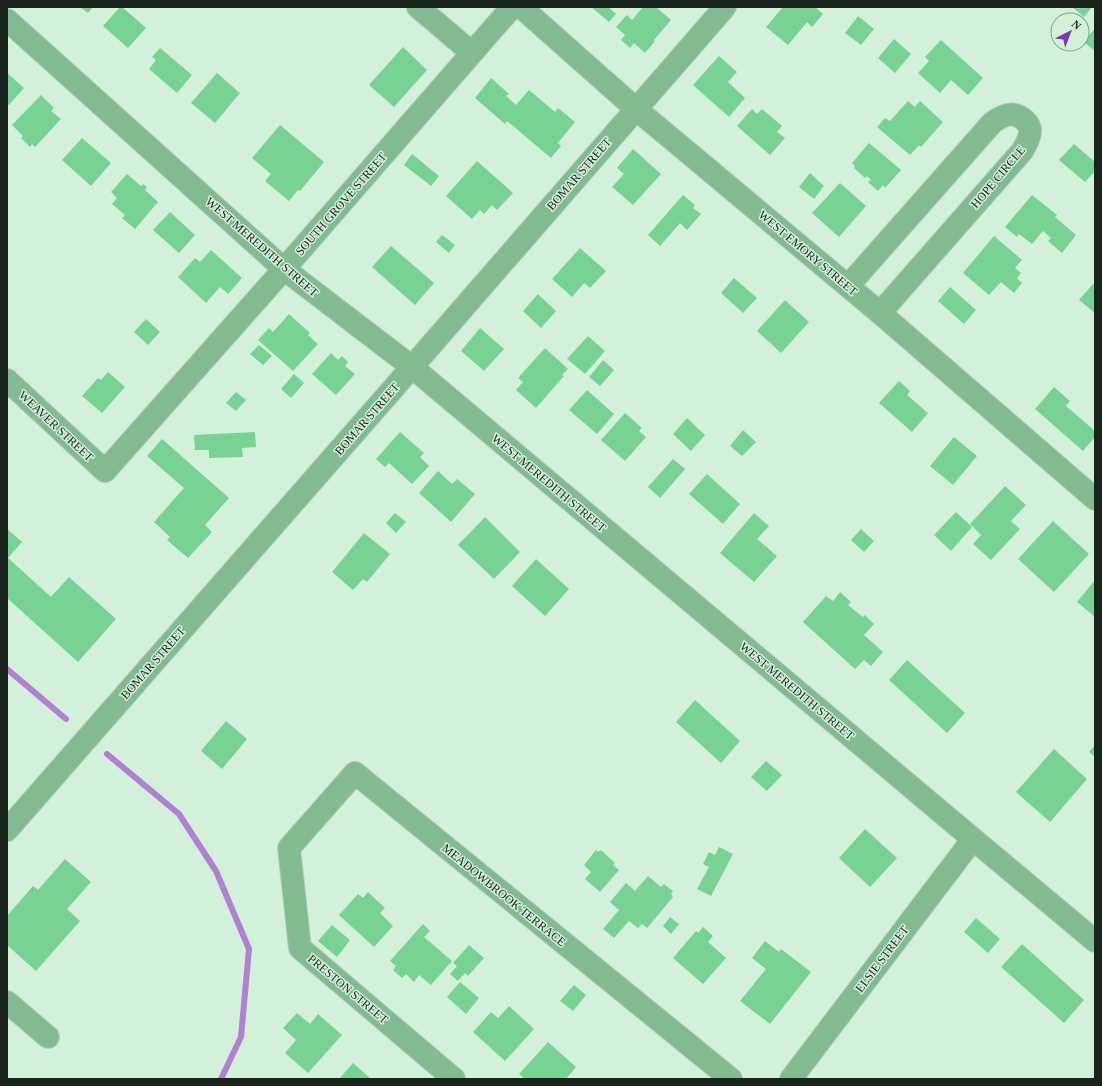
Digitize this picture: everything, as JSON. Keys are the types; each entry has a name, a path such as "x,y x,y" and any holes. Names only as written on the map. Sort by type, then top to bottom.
{"street":[{"path":"418,7 472,53"},
{"name":"SOUTH GROVE STREET","path":"106,471 512,7"},
{"name":"WEST EMORY STREET","path":"521,7 636,109 880,313 1095,499"},
{"name":"BOMAR STREET","path":"7,830 725,7"},
{"name":"WEST MEREDITH STREET","path":"7,20 284,269 412,367 1095,941"},
{"name":"HOPE CIRCLE","path":"848,286 992,123 1009,114 1015,114 1022,117 1030,129 1028,139 1023,150 880,313"},
{"name":"WEAVER STREET","path":"7,380 106,471"},
{"name":"MEADOWBROOK TERRACE","path":"289,848 355,773 731,1079"},
{"name":"ELSIE STREET","path":"791,1079 973,839"},
{"name":"PRESTON STREET","path":"289,848 300,948 454,1079"},
{"path":"7,1002 48,1038"}],"building":[{"path":"80,7 93,7 88,13"},
{"path":"120,7 122,7 146,28 128,48 103,26"},
{"path":"591,7 608,7 616,14 609,22"},
{"path":"643,7 656,7 671,20 645,53 634,43 630,48 621,40 625,35 616,27 627,15 632,20"},
{"path":"783,7 815,7 823,14 812,27 807,22 788,45 766,27"},
{"path":"1072,7 1092,7 1088,12 1078,12"},
{"path":"858,16 874,29 861,45 845,33"},
{"path":"1095,28 1095,51 1090,47 1090,34"},
{"path":"894,39 911,54 895,73 878,58"},
{"path":"941,40 983,78 968,95 951,80 940,93 918,73 929,61 925,57"},
{"path":"403,47 427,70 394,107 369,85"},
{"path":"160,48 192,75 177,93 149,69 156,60 152,57"},
{"path":"719,56 737,72 728,82 745,98 729,117 693,85"},
{"path":"7,73 24,88 9,105 7,104"},
{"path":"217,73 240,93 215,123 191,103"},
{"path":"491,78 509,94 506,96 516,105 529,90 555,112 558,108 575,122 558,143 561,146 551,158 507,121 505,124 475,98"},
{"path":"41,95 54,108 51,111 61,119 35,147 32,144 30,147 21,138 23,136 12,125"},
{"path":"908,101 915,107 920,101 943,122 921,147 919,145 910,155 877,127 885,118 890,121"},
{"path":"752,109 757,114 762,109 782,126 777,132 785,138 770,155 737,126"},
{"path":"280,125 324,162 300,191 298,190 289,201 265,181 271,174 252,158"},
{"path":"82,138 111,163 91,186 62,160"},
{"path":"869,143 901,170 885,188 883,185 878,191 868,182 871,180 867,176 865,178 854,168 855,166 852,163"},
{"path":"1074,144 1095,162 1095,171 1085,182 1059,160"},
{"path":"633,149 661,174 633,205 612,187 624,174 617,168"},
{"path":"412,154 439,176 431,186 404,165"},
{"path":"477,161 513,193 497,210 492,205 484,214 480,210 472,219 446,196"},
{"path":"810,173 824,186 814,199 799,187"},
{"path":"127,174 141,186 143,184 147,187 145,190 158,202 135,229 122,218 125,215 112,204 117,198 111,192"},
{"path":"840,183 866,206 839,237 812,213"},
{"path":"683,195 695,205 693,208 701,214 687,230 680,223 660,246 648,235"},
{"path":"1032,195 1057,215 1055,217 1076,235 1062,253 1048,241 1051,238 1043,231 1032,244 1019,234 1017,237 1005,227"},
{"path":"170,212 195,235 179,253 153,230"},
{"path":"442,235 455,245 449,253 436,242"},
{"path":"994,236 1022,260 1015,268 1021,273 1017,278 1022,283 1014,293 1001,282 989,295 963,273"},
{"path":"391,246 434,283 415,305 372,267"},
{"path":"580,248 606,271 590,288 584,283 572,297 552,279"},
{"path":"211,250 242,278 228,294 220,287 206,303 178,277 195,258 200,262"},
{"path":"734,278 757,298 743,313 721,293"},
{"path":"1093,284 1095,286 1095,313 1079,300"},
{"path":"950,287 976,310 964,324 938,301"},
{"path":"538,294 556,311 541,328 523,311"},
{"path":"785,300 809,322 781,353 757,331"},
{"path":"289,314 310,333 308,335 318,344 293,371 258,340 269,328 273,332"},
{"path":"146,319 160,332 148,345 134,332"},
{"path":"480,328 504,349 484,371 461,351"},
{"path":"588,336 605,351 585,374 567,359"},
{"path":"259,345 272,356 263,365 250,354"},
{"path":"545,348 568,369 562,375 564,376 536,408 516,390 523,382 518,378"},
{"path":"331,353 338,360 342,356 348,362 345,366 355,374 336,395 312,374"},
{"path":"603,360 614,370 600,386 589,377"},
{"path":"108,372 125,387 102,413 82,396 98,378 101,380"},
{"path":"294,374 304,383 291,398 281,389"},
{"path":"899,381 910,391 907,395 928,413 912,432 879,403"},
{"path":"1054,387 1070,401 1066,406 1095,431 1095,437 1083,451 1035,409"},
{"path":"587,390 614,414 597,434 569,410"},
{"path":"236,392 246,400 236,411 226,403"},
{"path":"625,413 642,428 639,431 646,437 625,461 601,440"},
{"path":"687,418 705,435 691,451 673,434"},
{"path":"743,430 756,442 742,456 730,446"},
{"path":"255,432 256,447 242,448 243,457 209,458 209,450 195,450 194,435"},
{"path":"400,432 424,453 420,457 429,466 412,484 389,463 385,467 376,459"},
{"path":"954,437 977,456 953,485 930,466"},
{"path":"162,439 229,498 205,525 212,532 188,558 167,540 170,537 154,522 184,488 147,456"},
{"path":"673,459 685,469 660,498 648,487"},
{"path":"438,471 452,484 457,479 475,494 451,522 419,493"},
{"path":"707,474 740,504 723,524 689,494"},
{"path":"1005,486 1026,505 1011,521 1020,529 991,560 973,544 981,535 970,524"},
{"path":"956,512 972,527 951,551 934,535"},
{"path":"395,513 406,522 396,533 386,523"},
{"path":"754,513 769,526 757,539 777,556 754,582 720,553"},
{"path":"485,517 520,552 494,579 458,545"},
{"path":"1053,521 1089,554 1054,592 1018,559"},
{"path":"7,529 22,542 8,558 51,597 69,577 116,619 78,662 7,598"},
{"path":"861,529 874,541 864,552 851,540"},
{"path":"364,533 390,554 367,582 363,579 353,590 332,572"},
{"path":"536,559 569,589 545,616 512,586"},
{"path":"1095,580 1095,617 1077,602"},
{"path":"840,592 851,602 848,605 863,617 865,615 874,624 864,635 883,652 871,666 864,660 855,669 803,622 826,596 833,601"},
{"path":"907,660 965,713 947,733 889,680"},
{"path":"695,700 740,741 721,763 676,722"},
{"path":"226,721 247,739 222,769 201,751"},
{"path":"1095,745 1095,757 1089,752"},
{"path":"1054,749 1087,779 1050,822 1016,792"},
{"path":"766,761 782,775 767,791 751,777"},
{"path":"865,829 897,858 870,887 839,858"},
{"path":"719,847 733,854 711,896 697,889 709,867 703,864 709,852 715,855"},
{"path":"596,850 598,852 601,850 615,863 613,865 619,870 600,892 585,879 591,872 584,865"},
{"path":"65,859 91,882 67,909 80,921 36,971 7,945 7,916 33,886 38,890"},
{"path":"648,876 661,887 664,884 673,891 671,894 673,897 647,928 642,924 638,928 629,921 614,938 603,929 619,910 610,902 626,883 635,891"},
{"path":"368,892 385,908 380,913 393,926 374,947 339,915 358,894 363,898"},
{"path":"670,917 679,924 671,934 663,926"},
{"path":"976,918 1000,939 988,953 964,932"},
{"path":"423,924 430,931 424,937 452,961 431,985 419,975 414,982 406,974 402,978 393,970 396,966 390,961"},
{"path":"332,925 350,940 337,957 318,941"},
{"path":"703,927 713,936 708,942 726,958 703,984 673,958 696,931 698,933"},
{"path":"765,941 779,952 781,949 811,972 770,1024 740,1001 766,969 752,958"},
{"path":"1022,944 1084,1000 1064,1023 1001,967"},
{"path":"469,945 484,958 468,976 465,973 458,981 450,974 457,966 453,963"},
{"path":"460,982 479,998 466,1014 447,997"},
{"path":"574,985 586,995 573,1011 560,1001"},
{"path":"509,1006 534,1029 505,1061 473,1032 491,1012 498,1018"},
{"path":"297,1013 310,1024 318,1014 342,1035 308,1073 285,1053 296,1040 283,1028"},
{"path":"548,1042 576,1067 566,1079 525,1079 519,1074"},
{"path":"353,1063 371,1079 339,1079"}],"waterway":[{"path":"7,669 66,719"},
{"path":"107,754 179,814 216,871 249,949 241,1037 221,1079"}]}
